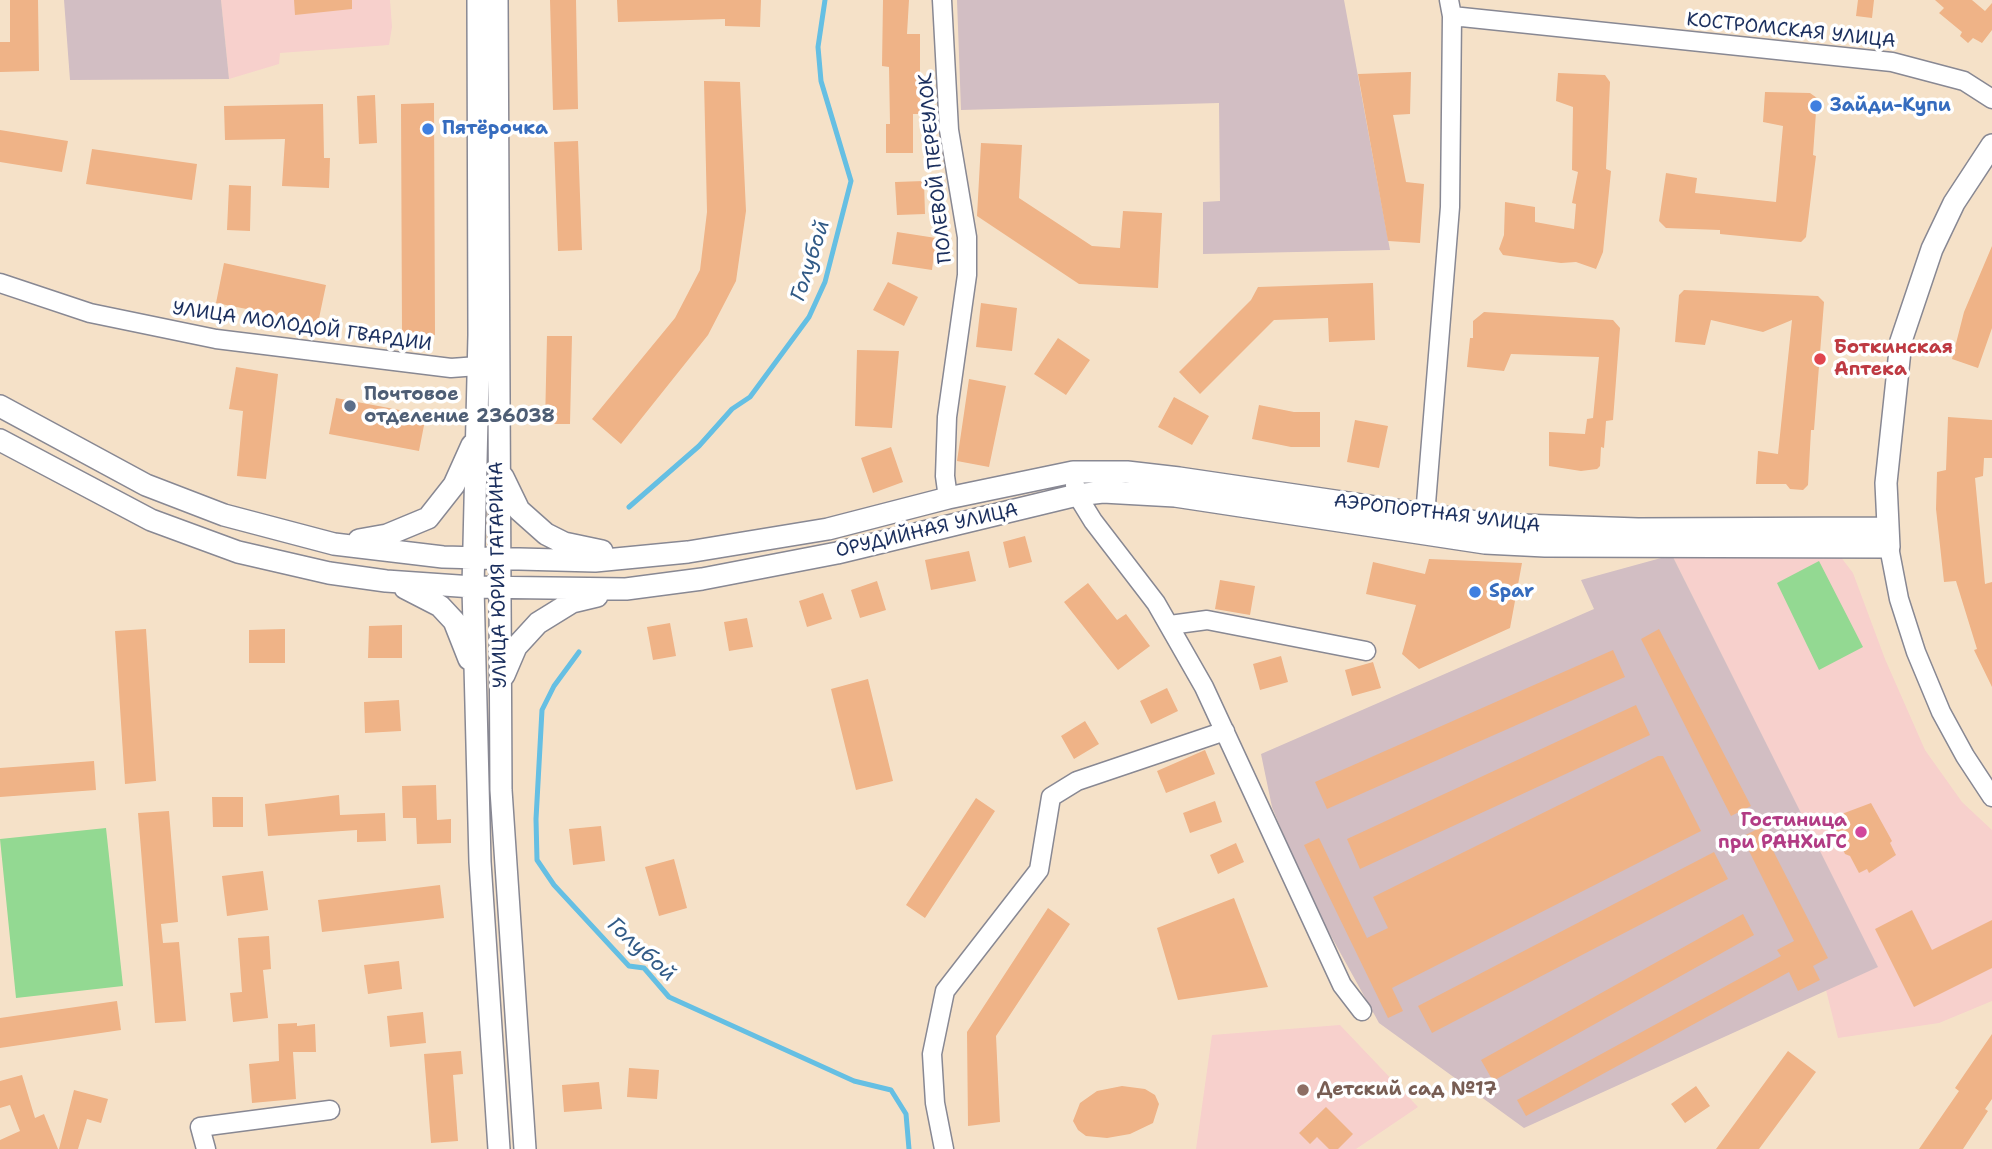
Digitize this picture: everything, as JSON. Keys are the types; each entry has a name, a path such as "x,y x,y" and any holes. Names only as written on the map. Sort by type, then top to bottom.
{"main road":[{"name":"УЛИЦА ЮРИЯ ГАГАРИНА","path":"478,0 478,366 473,587 480,862 499,1149"},
{"name":"УЛИЦА ЮРИЯ ГАГАРИНА","path":"497,0 499,588 504,859 525,1149"},
{"path":"1888,538 1891,416 1901,341 1932,249 1954,203 1992,145"},
{"name":"ОРУДИЙНАЯ УЛИЦА","path":"0,406 108,466 186,501 254,525 334,544 473,558 630,559 828,528 948,498 1073,472"},
{"path":"334,544 387,535 428,518 454,485 476,436"},
{"path":"0,440 111,501 193,537 284,564 386,582 424,596 440,606 454,621 464,641 476,685"},
{"path":"498,462 510,496 519,510 546,534 564,542 630,559"},
{"name":"АЭРОПОРТНАЯ УЛИЦА","path":"1073,472 1127,472 1179,478 1491,524 1888,538"},
{"name":"АЭРОПОРТНАЯ УЛИЦА","path":"1077,495 1130,492 1175,496 1485,543 1545,546 1888,538"},
{"name":"ОРУДИЙНАЯ УЛИЦА","path":"386,582 499,588 626,589 702,579 837,553 1077,495"},
{"path":"500,683 516,647 538,623 572,602 626,589"}],"street":[{"name":"ПОЛЕВОЙ ПЕРЕУЛОК","path":"942,0 949,130 967,237 967,275 947,417 945,476 948,498"},
{"name":"КОСТРОМСКАЯ УЛИЦА","path":"1450,8 1892,62 1964,81 1992,99"},
{"path":"1425,516 1450,207 1450,8"},
{"name":"УЛИЦА МОЛОДОЙ ГВАРДИИ","path":"0,282 90,313 216,339 451,368 478,366"},
{"path":"1073,472 1077,495 1170,625 1225,731 1342,985 1362,1012"},
{"path":"1888,538 1899,599 1916,652 1941,712 1965,757 1992,797"},
{"path":"1170,625 1207,620 1366,651"},
{"path":"944,1149 935,1103 932,1054 945,991 1039,870 1051,797 1077,781 1225,731"},
{"path":"206,1149 200,1127 330,1110"}],"shaded area":[{"path":"64,0 221,0 229,79 70,80"},
{"path":"221,0 390,0 392,27 389,45 280,53 279,64 229,79"},
{"path":"957,0 1344,0 1390,250 1203,254 1203,202 1220,201 1219,103 961,110"},
{"path":"1672,555 1840,556 1853,573 1885,659 1925,750 1962,802 1992,830 1992,1001 1939,1023 1838,1038 1826,990 1877,967"},
{"path":"1672,555 1878,967 1524,1128 1379,1023 1309,896 1272,807 1261,754 1594,609 1581,580"},
{"name":"Детский сад №17","path":"1340,1025 1418,1107 1356,1149 1196,1149 1212,1035"}],"green space":[{"path":"1819,561 1863,647 1819,670 1777,583"},
{"path":"106,828 123,986 16,998 0,839"}],"building":[{"path":"10,0 38,0 39,71 0,72 0,42 10,42"},
{"path":"294,0 352,0 352,9 295,15"},
{"path":"550,0 576,0 578,109 553,110"},
{"path":"617,0 761,0 760,27 725,26 725,19 618,22"},
{"path":"883,0 909,0 907,34 920,34 920,114 913,114 913,153 886,153 886,124 890,124 889,67 882,66"},
{"path":"1858,0 1874,0 1872,18 1856,16"},
{"path":"1935,0 1972,0 1985,11 1992,3 1992,30 1982,43 1973,38 1968,43 1960,36 1962,32 1939,13 1944,8"},
{"path":"1411,72 1410,114 1393,115 1406,182 1424,184 1420,243 1388,241 1358,74"},
{"path":"1558,73 1605,75 1610,82 1606,169 1611,171 1603,252 1596,269 1576,262 1561,263 1503,255 1499,249 1504,235 1505,202 1535,207 1535,222 1574,229 1576,204 1572,203 1578,172 1572,170 1573,107 1556,101"},
{"path":"704,81 740,82 746,211 736,281 708,335 621,444 592,419 675,318 700,270 707,212"},
{"path":"1765,92 1810,93 1817,98 1813,155 1816,156 1806,237 1801,242 1720,234 1720,230 1666,228 1659,221 1666,173 1697,178 1695,193 1776,202 1783,126 1763,122"},
{"path":"375,95 377,143 359,144 357,96"},
{"path":"434,103 435,335 402,335 401,104"},
{"path":"323,104 324,158 330,158 329,188 282,186 285,139 225,140 224,106"},
{"path":"0,130 68,141 62,172 0,162"},
{"path":"578,141 582,250 558,251 554,142"},
{"path":"981,143 1022,145 1019,198 1092,246 1120,248 1123,211 1162,213 1158,288 1079,284 977,216"},
{"path":"92,149 197,164 192,200 86,184"},
{"path":"924,181 925,214 897,215 895,182"},
{"path":"229,185 251,186 250,231 227,230"},
{"path":"897,232 936,238 932,270 892,264"},
{"path":"1992,246 1992,328 1978,368 1952,359 1964,312"},
{"path":"224,263 326,285 318,323 216,303"},
{"path":"888,282 918,297 904,326 873,310"},
{"path":"1373,283 1375,340 1329,342 1328,318 1274,320 1200,394 1179,372 1251,300 1258,287"},
{"path":"1684,290 1818,296 1824,302 1808,485 1803,490 1790,489 1786,484 1756,484 1758,451 1778,454 1792,320 1763,332 1711,320 1705,345 1675,342 1679,295"},
{"path":"981,303 1017,308 1012,351 976,347"},
{"path":"1484,312 1613,320 1620,328 1613,420 1606,421 1604,448 1601,447 1600,466 1597,469 1581,471 1549,466 1549,432 1585,434 1587,419 1593,418 1599,357 1511,354 1504,371 1467,367 1470,338 1473,338 1473,321"},
{"path":"547,336 572,336 570,424 545,424"},
{"path":"1058,338 1090,360 1066,395 1034,374"},
{"path":"857,350 899,351 892,428 855,426"},
{"path":"236,367 278,374 266,479 237,476 243,411 229,409"},
{"path":"969,379 1006,386 989,467 957,461"},
{"path":"1174,397 1209,416 1192,445 1158,427"},
{"path":"336,398 426,415 419,451 329,434"},
{"path":"1259,405 1294,412 1320,412 1320,447 1291,447 1252,439"},
{"path":"1948,417 1992,420 1992,458 1984,458 1983,476 1975,478 1985,584 1992,582 1992,687 1974,650 1977,649 1956,581 1944,582 1936,509 1937,472 1946,470"},
{"path":"1355,420 1388,426 1379,468 1347,462"},
{"path":"891,447 903,482 873,493 861,458"},
{"path":"1025,536 1032,562 1009,568 1003,542"},
{"path":"969,551 976,581 931,590 925,560"},
{"path":"1429,559 1522,563 1510,628 1419,669 1402,654 1416,605 1366,594 1373,562 1425,574"},
{"path":"1220,580 1255,586 1250,615 1215,609"},
{"path":"877,581 886,610 860,618 851,590"},
{"path":"1088,583 1117,620 1126,614 1150,646 1118,670 1064,602"},
{"path":"823,593 832,619 807,627 799,601"},
{"path":"747,618 753,647 729,651 724,622"},
{"path":"670,623 676,656 653,660 647,627"},
{"path":"402,625 402,658 368,658 369,626"},
{"path":"146,629 156,781 125,784 115,631"},
{"path":"285,629 285,663 249,663 249,630"},
{"path":"1659,629 1751,806 1731,816 1641,639"},
{"path":"1613,650 1625,677 1327,809 1315,782"},
{"path":"1281,656 1288,682 1260,690 1253,664"},
{"path":"1373,662 1381,688 1352,696 1345,670"},
{"path":"868,679 893,781 856,790 831,689"},
{"path":"1167,688 1178,711 1151,724 1140,701"},
{"path":"399,700 401,731 365,733 364,702"},
{"path":"1636,705 1650,735 1360,869 1347,839"},
{"path":"1085,721 1099,744 1074,759 1061,736"},
{"path":"1205,750 1215,774 1166,793 1157,771"},
{"path":"1658,756 1663,756 1701,831 1392,988 1403,1011 1388,1018 1304,845 1319,838 1367,938 1388,928 1373,897"},
{"path":"94,761 96,790 0,797 0,768"},
{"path":"436,785 437,820 451,819 451,843 417,844 416,818 403,818 402,786"},
{"path":"339,795 340,815 385,813 386,841 357,842 357,830 268,836 265,804"},
{"path":"212,797 243,797 243,827 213,827"},
{"path":"976,798 995,811 925,918 906,905"},
{"path":"1215,801 1222,822 1190,833 1183,813"},
{"name":"Гостиница при РАНХиГС","path":"1871,803 1892,841 1890,843 1896,855 1869,873 1867,869 1859,873 1850,856 1845,854 1831,822 1841,818 1839,815"},
{"path":"169,811 178,922 161,924 163,943 179,942 186,1021 155,1023 138,813"},
{"path":"601,826 605,861 573,865 569,829"},
{"path":"1761,827 1828,958 1813,966 1820,980 1798,991 1789,972 1526,1116 1517,1100 1781,956 1777,950 1794,941 1742,837"},
{"path":"1236,843 1244,862 1218,874 1210,855"},
{"path":"1714,852 1728,879 1432,1033 1418,1006"},
{"path":"674,859 687,908 659,916 645,867"},
{"path":"263,871 268,910 227,916 222,876"},
{"path":"440,885 444,918 322,932 318,900"},
{"path":"1234,898 1268,987 1178,1000 1157,928"},
{"path":"1048,908 1070,924 996,1036 1000,1122 968,1126 967,1032"},
{"path":"1912,910 1932,950 1992,920 1992,968 1914,1007 1875,929"},
{"path":"1743,914 1754,935 1493,1081 1481,1060"},
{"path":"269,936 271,969 263,970 268,1018 233,1022 230,993 242,992 238,938"},
{"path":"399,961 402,989 368,994 364,965"},
{"path":"117,1001 121,1030 0,1048 0,1018"},
{"path":"423,1012 426,1043 390,1047 387,1016"},
{"path":"297,1023 297,1026 315,1024 316,1052 293,1052 296,1099 252,1103 249,1064 279,1061 278,1024"},
{"path":"1992,1034 1992,1099 1985,1109 1988,1111 1963,1149 1919,1149 1959,1091 1955,1088"},
{"path":"461,1051 463,1074 453,1075 458,1141 431,1143 424,1054"},
{"path":"1788,1051 1816,1072 1759,1149 1716,1149"},
{"path":"629,1068 659,1070 657,1099 627,1097"},
{"path":"22,1075 35,1118 44,1114 58,1149 0,1149 0,1140 20,1131 10,1105 0,1108 0,1081"},
{"path":"599,1082 602,1109 564,1112 562,1085"},
{"path":"1122,1086 1145,1089 1155,1095 1159,1104 1153,1123 1130,1134 1107,1138 1086,1136 1078,1130 1073,1121 1080,1103 1097,1091"},
{"path":"1696,1086 1710,1106 1685,1123 1671,1104"},
{"path":"74,1090 108,1099 101,1123 87,1119 78,1149 59,1149"},
{"path":"1326,1107 1353,1134 1338,1149 1329,1149 1317,1137 1310,1144 1299,1133"}],"waterway":[{"name":"Голубой","path":"629,507 699,446 732,409 750,397 809,317 825,282 851,181 821,81 818,47 825,0"},
{"name":"Голубой","path":"579,652 554,686 542,710 536,819 537,860 554,885 629,966 644,968 669,997 854,1081 891,1090 906,1114 909,1149"}],"place":[{"name":"Зайди-Купи","path":"1816,106"},
{"name":"Пятёрочка","path":"428,129"},
{"name":"Боткинская Аптека","path":"1820,359"},
{"name":"Почтовое отделение 236038","path":"350,406"},
{"name":"Spar","path":"1475,592"},
{"name":"Гостиница при РАНХиГС","path":"1861,832"},
{"name":"Детский сад №17","path":"1303,1090"}]}
